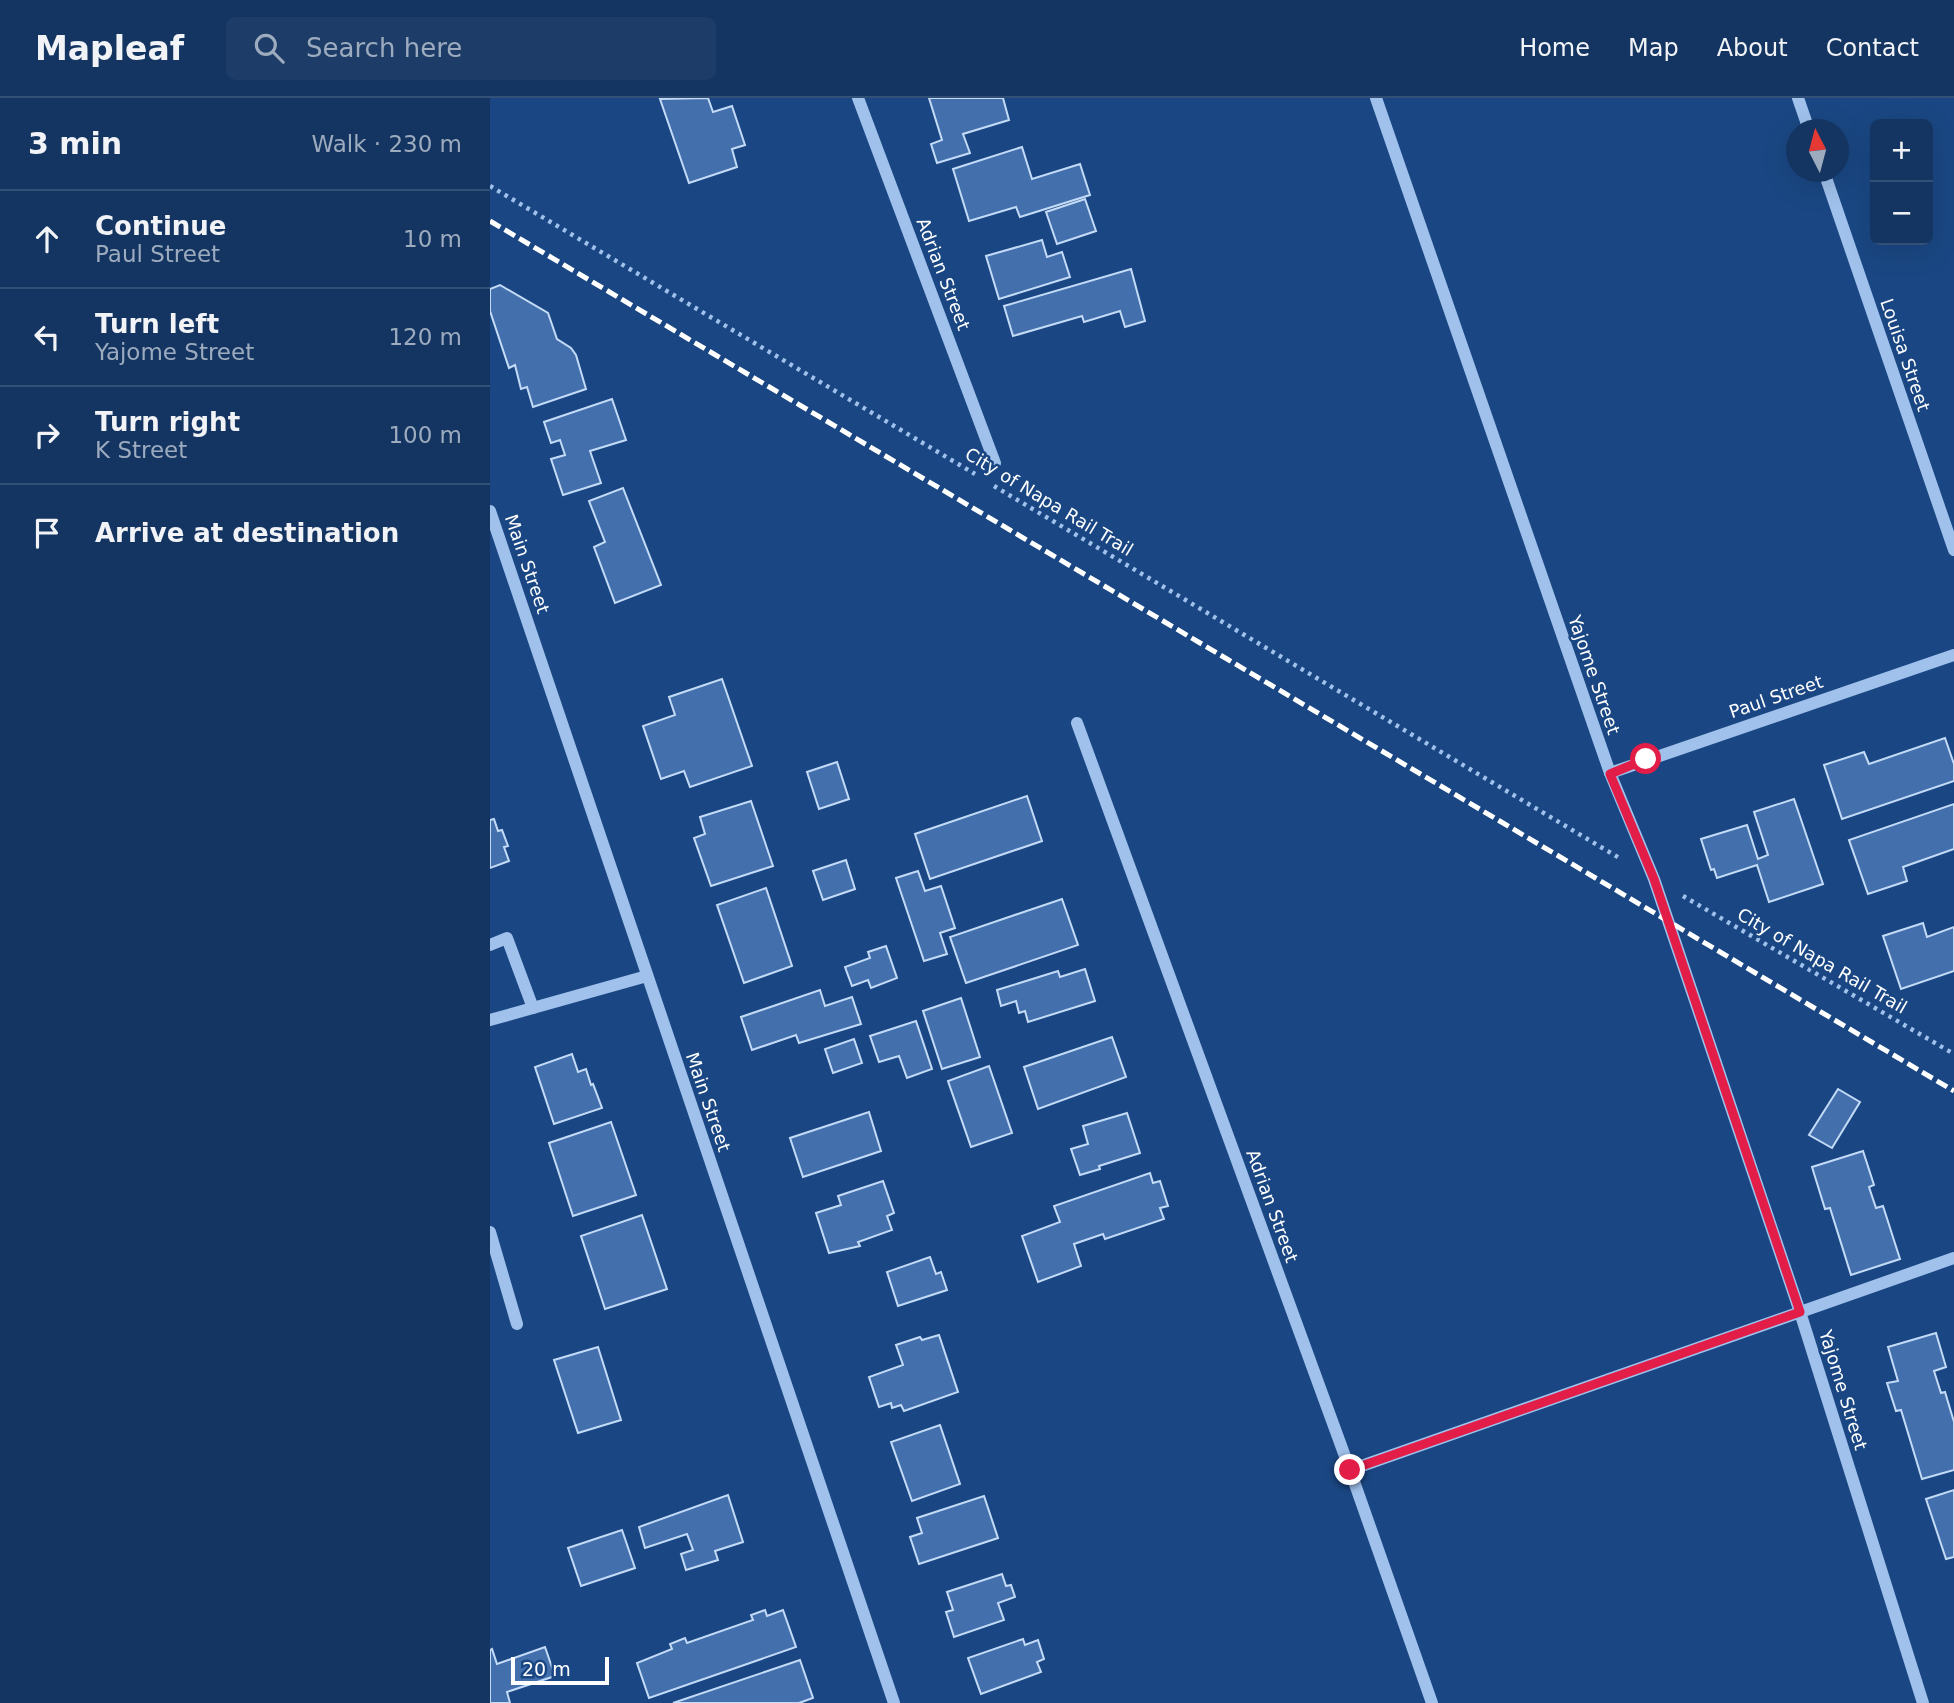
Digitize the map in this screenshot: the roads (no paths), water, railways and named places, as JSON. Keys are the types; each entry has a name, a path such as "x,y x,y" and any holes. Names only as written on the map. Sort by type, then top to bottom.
{"street":[{"name":"Adrian Street","path":"858,98 995,463"},
{"name":"Yajome Street","path":"1376,98 1610,774 1654,879 1800,1312 1923,1703"},
{"path":"1798,98 1805,119"},
{"name":"Louisa Street","path":"1827,182 1954,550"},
{"name":"Main Street","path":"490,511 894,1703"},
{"name":"Paul Street","path":"1610,774 1954,655"},
{"name":"Adrian Street","path":"1077,723 1350,1470 1432,1703"},
{"path":"490,945 508,938 533,1008"},
{"path":"490,1020 647,976"},
{"path":"490,1232 517,1324"},
{"path":"1350,1470 1954,1258"}],"railway":[{"path":"490,221 1954,1091"}]}
